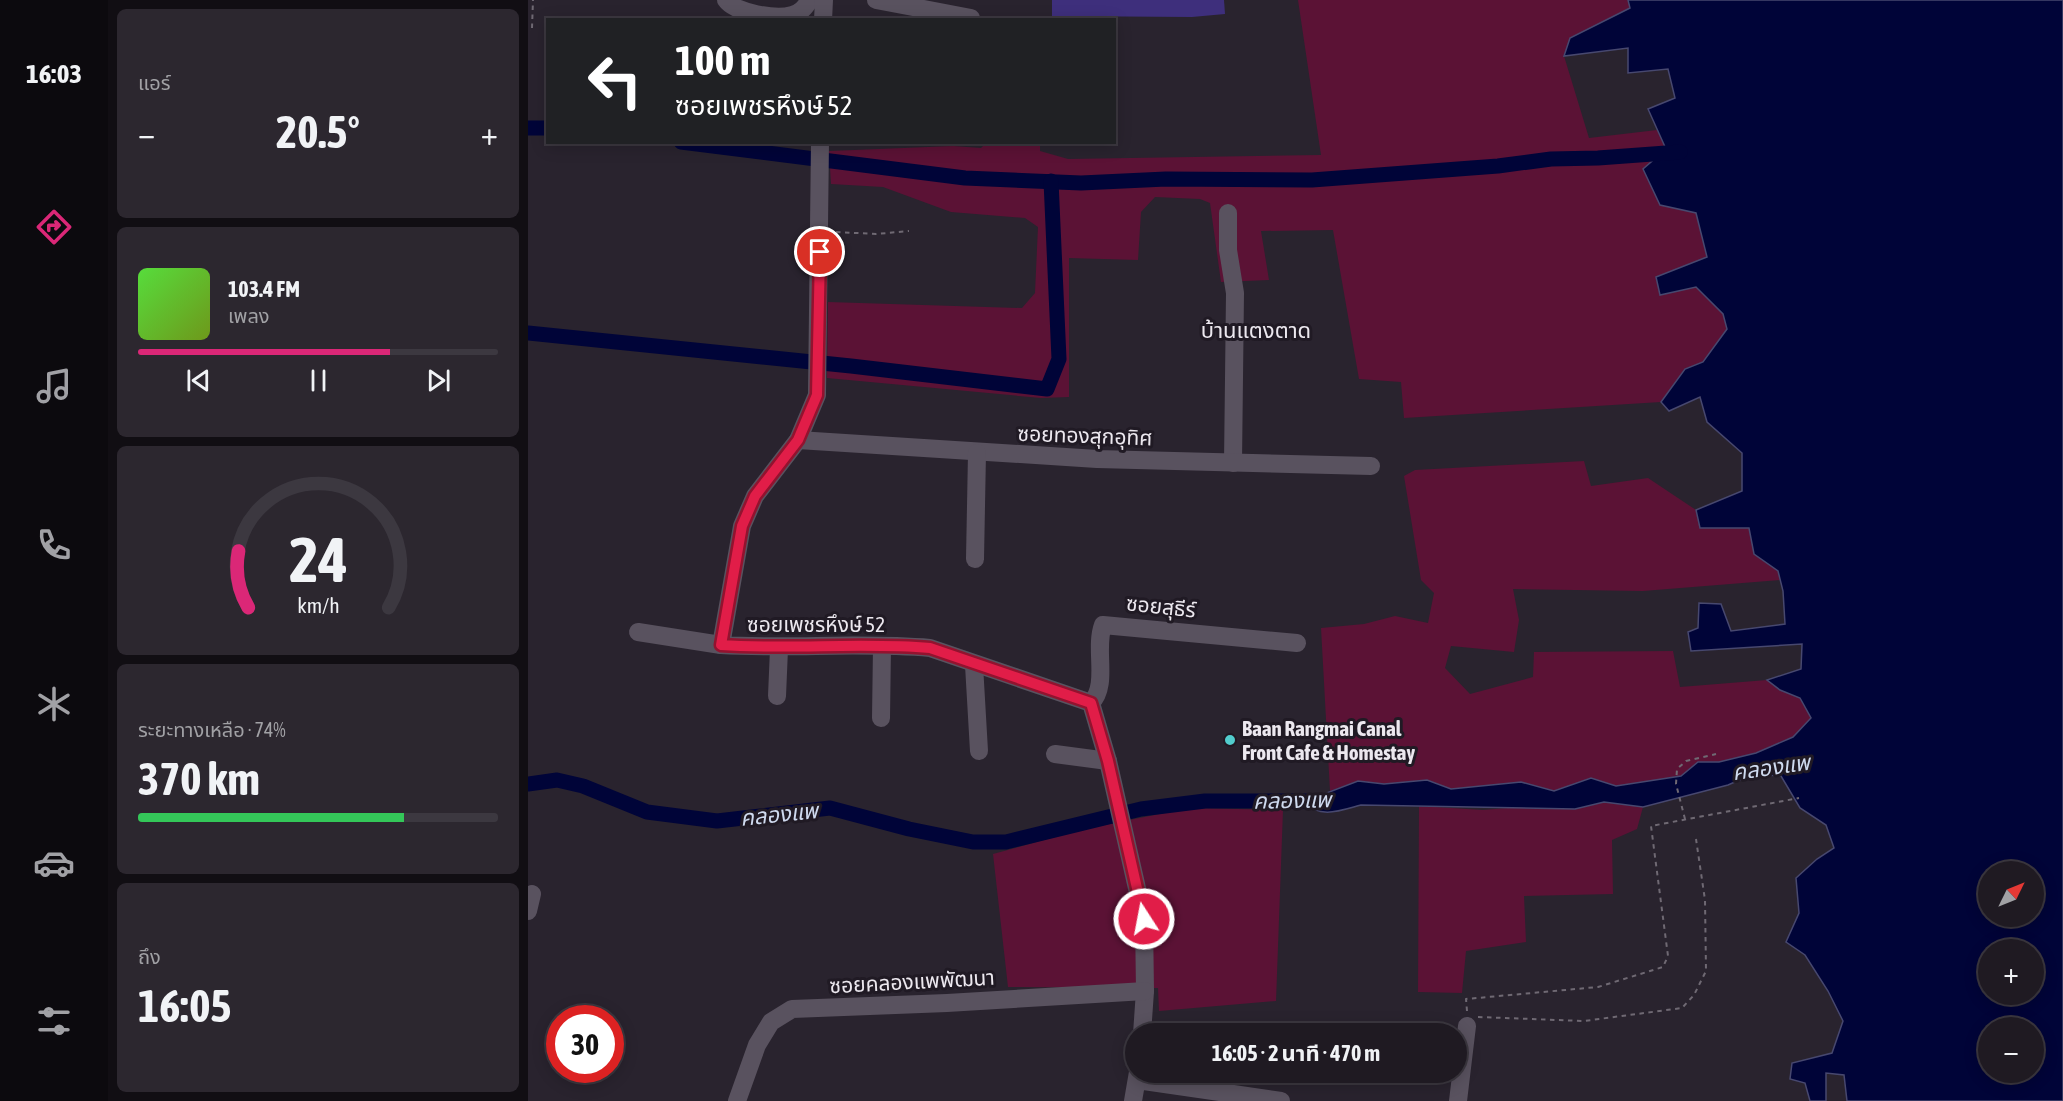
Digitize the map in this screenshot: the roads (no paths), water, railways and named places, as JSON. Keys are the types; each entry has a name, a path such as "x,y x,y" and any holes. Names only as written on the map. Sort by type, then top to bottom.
{"street":[{"path":"726,0 730,6 758,15 791,16 803,9 810,0"},
{"path":"823,18 824,0"},
{"path":"876,0 971,18"},
{"name":"ซอยเพชรหึงษ์ 52","path":"820,146 820,331 817,394 798,440 755,496 742,526 721,645 779,649 882,646 930,648 974,665 1091,703"},
{"path":"1228,213 1228,250 1234,293 1233,463"},
{"name":"ซอยทองสุกอุทิศ","path":"798,440 977,453 1371,466"},
{"path":"975,559 977,453"},
{"name":"ซอยสุธีร์","path":"1091,703 1098,695 1100,639 1103,625 1296,643"},
{"path":"638,632 721,645"},
{"path":"881,718 882,646"},
{"path":"777,696 779,649"},
{"path":"974,665 979,751"},
{"path":"1091,703 1129,845 1144,919 1145,991 1143,1023"},
{"path":"1055,754 1108,761"},
{"name":"ซอยคลองแพพัฒนา","path":"737,1101 757,1045 771,1022 792,1009 947,1003 1145,991"},
{"path":"1134,1101 1137,1083"},
{"path":"1178,1083 1281,1101"},
{"path":"1458,1101 1460,1083"}],"water":[{"path":"1628,0 2063,0 2063,1101 1847,1101 1844,1075 1826,1073 1826,1101 1810,1101 1805,1083 1790,1079 1792,1063 1832,1053 1843,1021 1828,991 1805,955 1786,942 1799,913 1796,878 1817,859 1834,848 1826,825 1800,808 1781,776 1753,774 1728,785 1643,807 1604,802 1575,809 1361,805 1323,812 1303,802 1358,781 1384,784 1427,780 1451,789 1521,782 1554,791 1591,778 1616,786 1681,776 1698,762 1719,762 1756,753 1793,737 1811,718 1800,698 1780,690 1767,680 1801,669 1802,644 1691,651 1688,632 1698,628 1699,603 1721,604 1731,631 1785,624 1783,591 1778,571 1754,554 1749,528 1700,528 1696,510 1742,491 1742,453 1707,422 1700,397 1669,411 1661,402 1685,369 1703,362 1727,329 1723,314 1696,287 1660,295 1656,277 1707,257 1696,213 1660,205 1643,169 1666,149 1648,109 1675,98 1668,69 1628,73 1628,48 1564,56 1570,38 1630,8"}],"waterway":[{"path":"528,128 546,128"},
{"path":"697,144 965,178 1081,183 1166,179 1312,180 1498,166 1551,159 1680,152"},
{"path":"528,333 851,366 1047,389 1059,359 1051,181"},
{"name":"คลองแพ","path":"528,784 557,780 583,786 647,812 717,821 830,808 909,829 973,842 1006,842 1141,809 1205,801 1323,801"}],"place":[{"name":"Baan Rangmai Canal Front Cafe & Homestay","path":"1230,740"}],"district":[{"name":"บ้านแตงตาด","path":"1256,330"}]}
